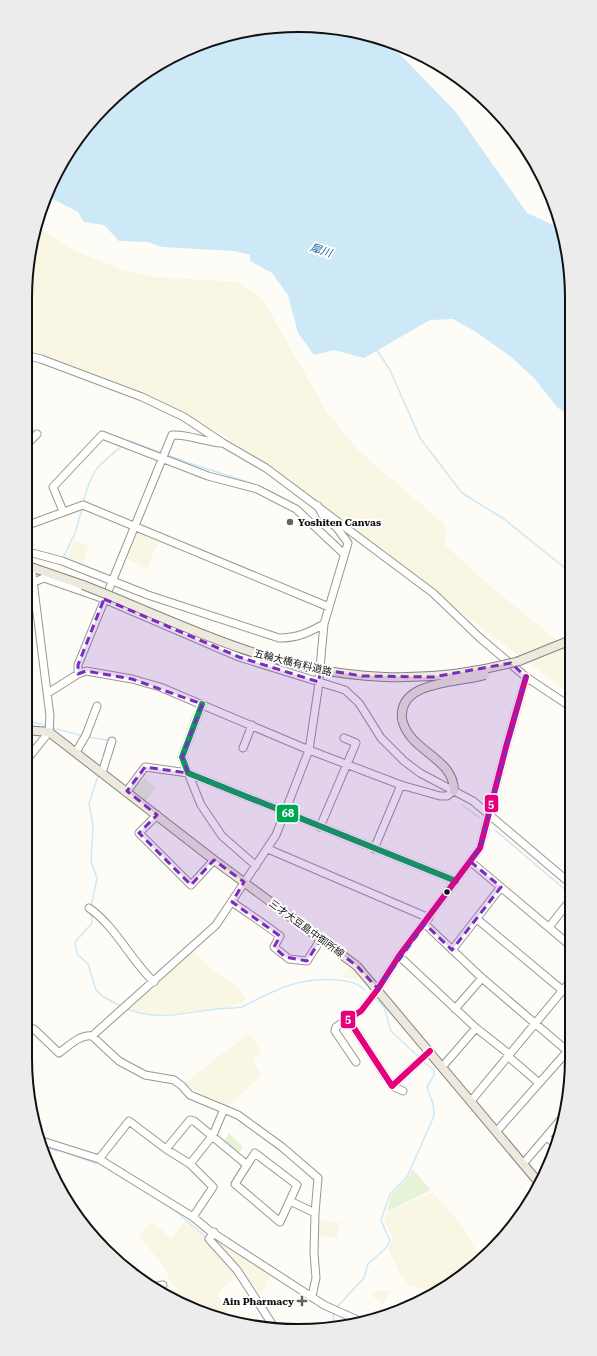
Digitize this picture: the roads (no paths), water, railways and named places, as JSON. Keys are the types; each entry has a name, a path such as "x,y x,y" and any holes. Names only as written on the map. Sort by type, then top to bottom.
{"main road":[{"name":"五輪大橋有料道路","path":"32,567 83,585 244,649 292,664 339,673 385,678 433,677 477,671 519,661 565,642"},
{"path":"454,791 452,776 411,738 405,728 402,719 403,705 406,699 425,687 482,676 519,661"},
{"path":"32,731 49,732"},
{"name":"三才大豆島中御所線","path":"49,732 214,860 348,958 378,989 536,1179"}],"street":[{"path":"32,357 142,397 184,417 223,443 266,468 433,593 463,624 526,677 565,703"},
{"path":"32,439 37,434"},
{"path":"78,674 78,665 172,435 179,434 203,441 223,443"},
{"path":"63,511 53,490 54,486 102,435 208,476 257,488 303,515 344,554"},
{"path":"32,524 63,511 82,505 329,607"},
{"path":"92,1036 216,925 276,836 309,750 324,624 348,544 337,528 323,516 318,506"},
{"path":"32,553 62,561 148,595 279,638 294,638 306,634 324,624"},
{"path":"32,574 43,670 48,693 49,732 32,753"},
{"path":"34,582 44,578 104,599 239,657 334,686 354,697 381,738 390,748 420,773 473,801 565,878"},
{"path":"48,693 78,674 86,671 132,679 160,686 309,750 401,784 440,796 447,796 454,791"},
{"path":"356,1062 335,1031 336,1027 362,1011 399,956 427,921 480,848 526,677"},
{"path":"202,704 182,757 201,805 222,836 256,866"},
{"path":"76,752 85,736 97,706"},
{"path":"243,748 252,725"},
{"path":"320,828 356,743 344,738"},
{"path":"102,773 112,741"},
{"path":"127,791 145,767 188,773 286,812 320,828 456,881"},
{"path":"374,849 401,784"},
{"path":"157,815 139,833 191,885 214,860"},
{"path":"268,849 427,921 452,950 482,978 565,1047"},
{"path":"471,862 565,941"},
{"path":"452,950 501,887"},
{"path":"232,902 280,936 274,947 289,959 307,961 321,939"},
{"path":"549,927 565,907"},
{"path":"91,909 103,918 143,972 154,982"},
{"path":"477,918 562,990"},
{"path":"399,956 455,1009 509,1054 510,1058 539,1083"},
{"path":"455,1009 482,978"},
{"path":"471,1101 565,987"},
{"path":"348,1019 392,1086 403,1091"},
{"path":"443,1066 476,1028"},
{"path":"32,1029 59,1053 80,1038 86,1035 92,1036 119,1061 145,1075 174,1080 190,1095 238,1115 282,1147 318,1178 313,1234 315,1285 312,1296"},
{"path":"392,1086 430,1051"},
{"path":"496,1132 565,1056"},
{"path":"190,1164 213,1135 224,1108"},
{"path":"166,1149 190,1120 194,1121 213,1135 247,1165"},
{"path":"99,1159 129,1122 166,1149 190,1164 200,1172 213,1187 193,1218"},
{"path":"523,1164 556,1125"},
{"path":"547,1137 552,1141"},
{"path":"46,1142 99,1159 193,1218 312,1296 335,1310 353,1318"},
{"path":"255,1152 297,1185 280,1222 235,1184 247,1165 255,1152"},
{"path":"290,1201 315,1213"},
{"path":"214,1232 209,1239 237,1270 271,1322"}],"water":[{"name":"犀川","path":"298,32 333,34 350,37 396,51 455,111 527,213 555,226 563,264 565,298 565,412 558,408 534,378 510,356 473,330 453,319 430,320 364,358 334,350 314,355 298,333 288,295 272,273 250,261 250,255 234,251 162,247 148,242 119,241 104,225 84,222 78,212 52,198 59,181 77,150 98,123 123,98 150,77 181,59 213,46 247,37 264,34"}],"waterway":[{"path":"376,349 390,370 420,438 462,493 504,519 565,568"},
{"path":"130,441 161,453"},
{"path":"83,503 89,483 96,470 106,459 122,446"},
{"path":"168,455 250,483 281,497 296,506"},
{"path":"300,508 342,547"},
{"path":"64,556 75,533 82,509"},
{"path":"32,722 44,725"},
{"path":"53,728 83,736"},
{"path":"87,737 108,740 104,755"},
{"path":"91,907 97,878 91,861 93,826 89,804 98,776"},
{"path":"462,805 480,818"},
{"path":"495,830 565,890"},
{"path":"91,912 92,923 75,942 77,954 88,964 96,990 102,996 122,1007"},
{"path":"125,1008 139,1013 166,1015 242,1007 287,986 323,980 348,981 365,990"},
{"path":"375,998 384,1007 391,1031 420,1058"},
{"path":"336,1308 364,1278 368,1264 387,1247 390,1241 381,1220 390,1194 407,1177 434,1116 433,1104 427,1087 434,1075 434,1070 422,1061"},
{"path":"48,1148 58,1151"},
{"path":"65,1152 97,1164"},
{"path":"172,1208 207,1238"},
{"path":"333,1313 334,1322"}],"place":[{"name":"Yoshiten Canvas","path":"290,522"},
{"name":"Ain Pharmacy","path":"302,1301"}]}
